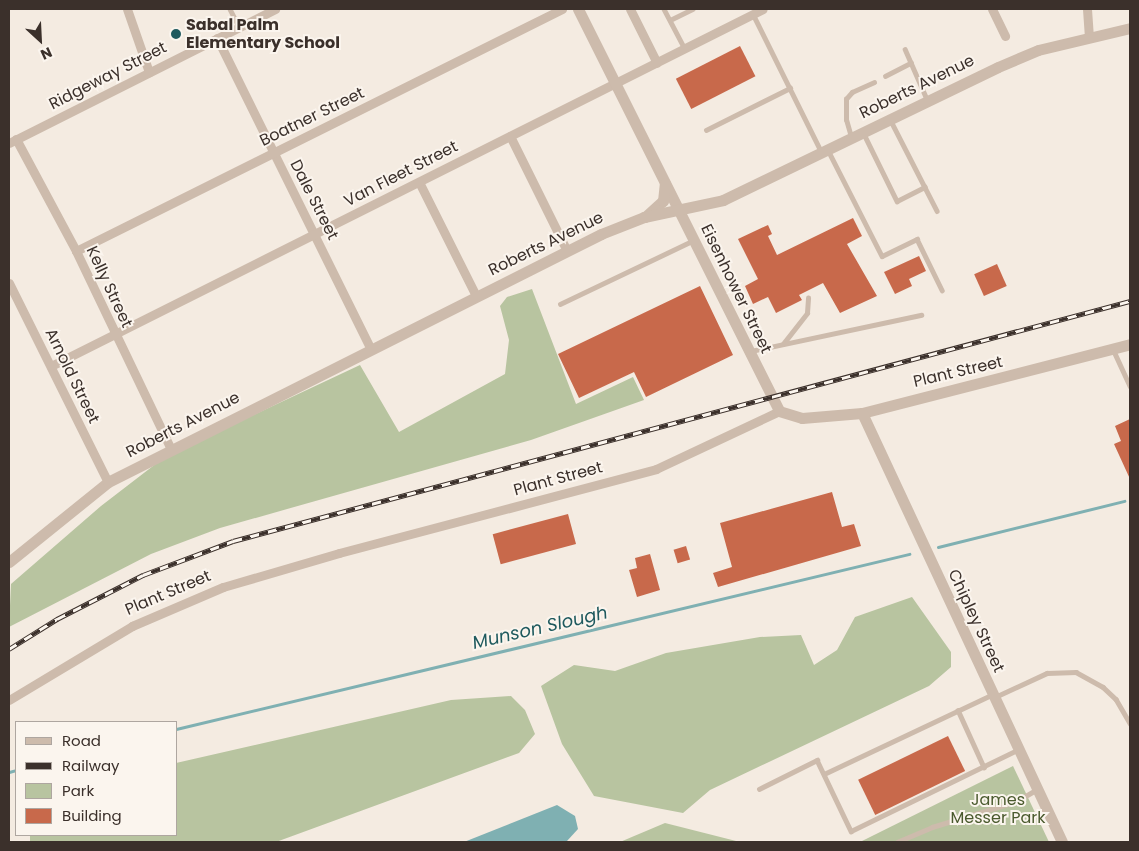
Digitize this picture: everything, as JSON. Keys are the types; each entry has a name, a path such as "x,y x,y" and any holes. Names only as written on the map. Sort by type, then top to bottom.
{"street":[{"path":"127,9 149,72"},
{"name":"Ridgeway Street","path":"13,141 275,9"},
{"name":"Boatner Street","path":"76,251 562,9"},
{"name":"Eisenhower Street","path":"578,9 779,411"},
{"path":"630,9 657,63"},
{"name":"Van Fleet Street","path":"52,366 764,9"},
{"path":"992,9 1005,36"},
{"path":"1088,9 1090,37"},
{"name":"Roberts Avenue","path":"9,562 108,482 568,251 644,217 723,200 927,98 1038,50 1130,28"},
{"name":"Dale Street","path":"217,38 372,349"},
{"path":"510,136 568,251"},
{"name":"Kelly Street","path":"13,141 76,251 114,334 171,449"},
{"path":"420,182 476,296"},
{"path":"644,217 663,201 665,182"},
{"name":"Arnold Street","path":"9,283 52,366 108,482"},
{"name":"Plant Street","path":"9,700 102,642 223,587 339,553 656,469 779,411 802,418 862,413 1130,344"},
{"name":"Chipley Street","path":"862,413 1062,842"}],"lane":[{"path":"230,9 239,27"},
{"path":"664,9 685,49"},
{"path":"670,20 693,9"},
{"path":"753,14 790,88 882,256 917,239 942,290"},
{"path":"905,49 927,98"},
{"path":"885,76 911,63"},
{"path":"851,137 846,120 846,99 852,92 874,82"},
{"path":"706,130 790,88"},
{"path":"890,118 937,211"},
{"path":"862,131 898,201 925,187"},
{"path":"560,304 694,240"},
{"path":"783,344 807,313 808,298"},
{"path":"749,352 921,315"},
{"path":"1113,349 1130,386"},
{"path":"824,774 958,710 1047,673 1076,672 1103,687 1116,699 1130,723"},
{"path":"958,710 984,766"},
{"path":"760,789 817,760 851,830 1018,750"},
{"path":"897,842 932,827 1015,802 1037,790"}],"green space":[{"path":"532,289 576,404 633,377 644,400 531,440 220,528 151,554 9,627 11,584 101,506 166,456 360,365 399,432 505,374 509,340 500,306 507,297"},
{"path":"912,597 951,652 951,667 929,686 710,790 683,813 594,796 562,744 541,686 574,665 615,671 666,653 760,637 801,635 814,665 837,650 855,617"},
{"path":"511,696 525,710 535,734 519,753 276,842 30,842 30,836 178,836 178,763 451,700"},
{"name":"James Messer Park","path":"1013,766 1049,842 860,842"},
{"path":"665,823 740,842 620,842"}],"water":[{"path":"557,805 575,816 578,829 567,841 464,842"}],"building":[{"path":"740,46 755,76 691,109 676,79"},
{"path":"853,218 862,236 847,244 877,296 840,313 823,283 799,295 802,300 776,313 768,297 753,304 745,286 758,279 738,239 768,225 772,234 768,236 777,255"},
{"path":"919,256 926,271 909,279 912,286 895,294 884,272"},
{"path":"997,264 1007,286 984,296 974,274"},
{"path":"700,286 733,355 646,397 634,372 579,398 558,354"},
{"path":"1130,419 1130,479 1114,444 1121,441 1115,426"},
{"path":"832,492 842,527 854,524 861,546 718,587 713,573 732,567 720,523"},
{"path":"568,514 576,544 501,564 493,534"},
{"path":"686,546 690,559 678,563 674,550"},
{"path":"650,554 660,590 637,597 629,570 637,568 635,558"},
{"path":"948,736 965,771 875,815 858,780"}],"waterway":[{"path":"938,547 1124,501"},
{"name":"Munson Slough","path":"178,729 909,554"},
{"name":"Munson Slough","path":"9,772 15,770"}],"railway":[{"path":"9,649 57,619 143,575 233,541 1130,301"}],"place":[{"name":"Sabal Palm Elementary School","path":"176,34"}]}
